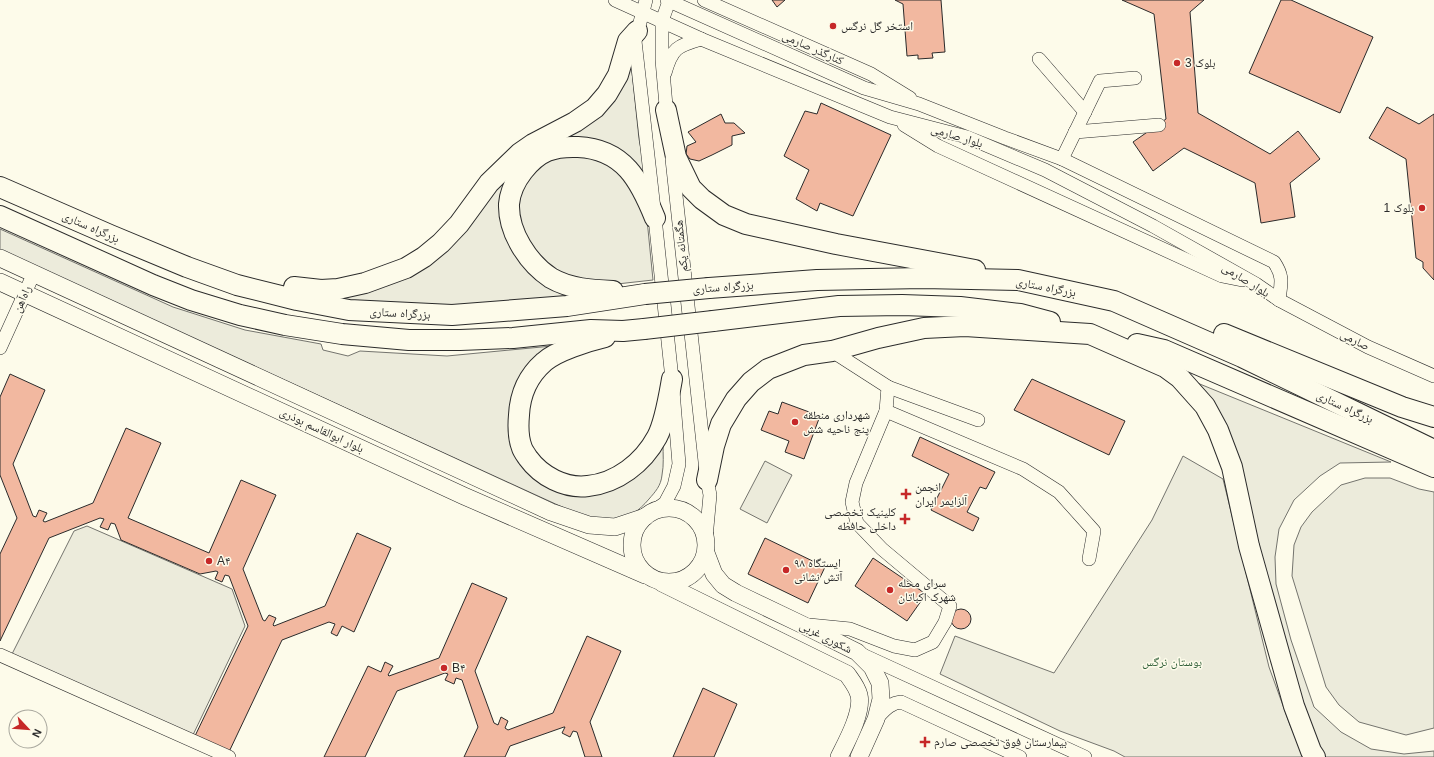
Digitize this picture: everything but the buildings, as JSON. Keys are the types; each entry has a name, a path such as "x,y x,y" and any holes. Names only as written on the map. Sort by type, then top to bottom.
{"highway":[{"path":"187,267 247,277 284,286 321,290 338,289 365,283 406,268 424,257 441,243 459,224 489,183 520,152 575,122 595,108 607,94 618,76 628,41 641,17"},
{"path":"666,110 676,157 691,188 702,199 724,215 761,228 1018,280"},
{"path":"645,294 581,289 567,285 552,278 535,264 521,245 510,216 509,203 512,191 519,177 529,163 540,154 552,149 581,147 595,149 611,155 623,164 635,176 641,186 655,218"},
{"name":"بزرگراه ستاری","path":"0,187 187,267 237,285 297,300 349,310 452,315 567,306 645,294 708,288 824,280 923,278 1018,280 1114,301 1242,357 1376,422 1433,458"},
{"name":"بزرگراه ستاری","path":"0,216 153,285 185,297 240,315 285,325 342,334 409,340 513,338 591,330 623,331 644,329 839,306 952,307 1020,314 1090,334 1164,350 1433,458"},
{"path":"1114,301 1153,309 1223,334 1402,407 1434,417"},
{"path":"707,480 714,446 721,424 736,399 751,382 768,369 804,355 832,351 878,338 924,328 965,326 1090,334 1165,367 1180,378 1205,406 1218,430 1232,467 1249,546 1294,706 1311,751 1315,757"},
{"path":"623,331 593,340 544,361 526,382 519,406 518,428 522,448 534,466 549,478 568,485 587,486 604,483 623,474 636,463 651,446 658,435 672,379"},
{"path":"1376,422 1434,441"}],"main road":[{"name":"بلوار ابوالقاسم بوذری","path":"0,258 551,512 589,525 615,527 650,513"},
{"name":"بلوار ابوالقاسم بوذری","path":"0,282 476,501 645,575"},
{"path":"476,501 485,482"},
{"path":"668,508 681,510 693,516 701,526 706,546 700,566 690,577 676,582 662,583 645,575 635,562 631,546 635,530 650,513 668,508"},
{"name":"شکوری غربی","path":"706,546 714,574 723,585 736,593 857,652 872,666 880,683 881,700 876,718 859,757"},
{"name":"شکوری غربی","path":"662,583 847,674 860,696 859,710 840,757"}],"street":[{"name":"بلوار صارمی","path":"615,0 641,17 662,21 701,39 890,117 967,137 1045,170 1153,226 1256,284 1279,300 1282,281 1280,272 1274,262 1062,159 1004,138 919,104 864,88 668,0"},
{"name":"هگمتانه یکم","path":"668,0 662,21 662,60 666,110 707,480 710,495 706,546"},
{"name":"کنارگذر صارمی","path":"710,3 871,74 897,88 919,104"},
{"name":"هگمتانه یکم","path":"641,17 634,41 655,218 672,379 679,464 674,486 665,503 650,513"},
{"path":"664,79 669,59 673,52 682,45 701,39"},
{"path":"1039,59 1085,112"},
{"path":"1062,159 1100,81 1135,78"},
{"path":"890,117 938,146 1222,276 1256,284"},
{"path":"1075,132 1159,125"},
{"name":"راه‌آهن","path":"0,348 34,273"},
{"name":"صارمی","path":"1279,300 1368,347 1434,376"},
{"path":"832,351 888,387 978,420"},
{"path":"803,625 850,629 894,646 915,650 933,642 945,622 950,606 882,550 856,523 852,502 856,483 886,411 888,387"},
{"path":"886,411 1023,469 1059,492 1094,531 1089,559"},
{"path":"857,652 1085,757"},
{"path":"0,655 229,757"},
{"path":"876,718 894,703 902,702 1020,757"}],"green space":[{"path":"630,53 639,139 645,169 643,181 560,133"},
{"path":"573,151 612,163 646,209 653,280 599,286 567,278 538,259 516,220 520,186 536,164"},
{"path":"507,169 509,234 587,295 461,310 347,303 281,289 397,275"},
{"path":"0,229 173,307 245,330 321,344 323,350 348,356 360,351 447,356 552,346 511,410 549,482 637,474 648,466 663,444 663,467 659,486 641,507 634,513 627,516 612,519 584,517 0,250"},
{"path":"1190,380 1391,462 1340,463 1320,476 1294,500 1279,529 1275,557 1276,584 1291,640 1314,707 1341,732 1371,749 1404,754 1434,751 1434,757 1323,757 1305,718 1255,540"},
{"name":"بوستان نرگس","path":"1183,456 1223,479 1269,667 1290,725 1304,757 1125,757 1114,751 1060,731 940,674 955,636 1054,673 1152,520"},
{"path":"765,461 792,475 767,523 740,509"},
{"path":"1365,478 1390,478 1419,489 1434,492 1434,728 1406,735 1359,722 1339,705 1326,687 1292,576 1294,545 1301,527 1312,512 1341,485"},
{"path":"87,526 232,589 245,626 192,737 12,654 74,531"}],"place":[{"name":"استخر گل نرگس","path":"833,26"},
{"name":"بلوک 3","path":"1177,63"},
{"name":"بلوک 1","path":"1422,208"},
{"name":"شهرداری منطقه پنج ناحیه شش","path":"795,422"},
{"name":"انجمن آلزایمر ایران","path":"906,494"},
{"name":"کلینیک تخصصی داخلی حافظه","path":"905,519"},
{"name":"A۴","path":"209,561"},
{"name":"ایستگاه ۹۸ آتش نشانی","path":"786,570"},
{"name":"سرای محله شهرک اکباتان","path":"890,590"},
{"name":"B۴","path":"444,668"},
{"name":"بیمارستان فوق تخصصی صارم","path":"925,742"}]}
